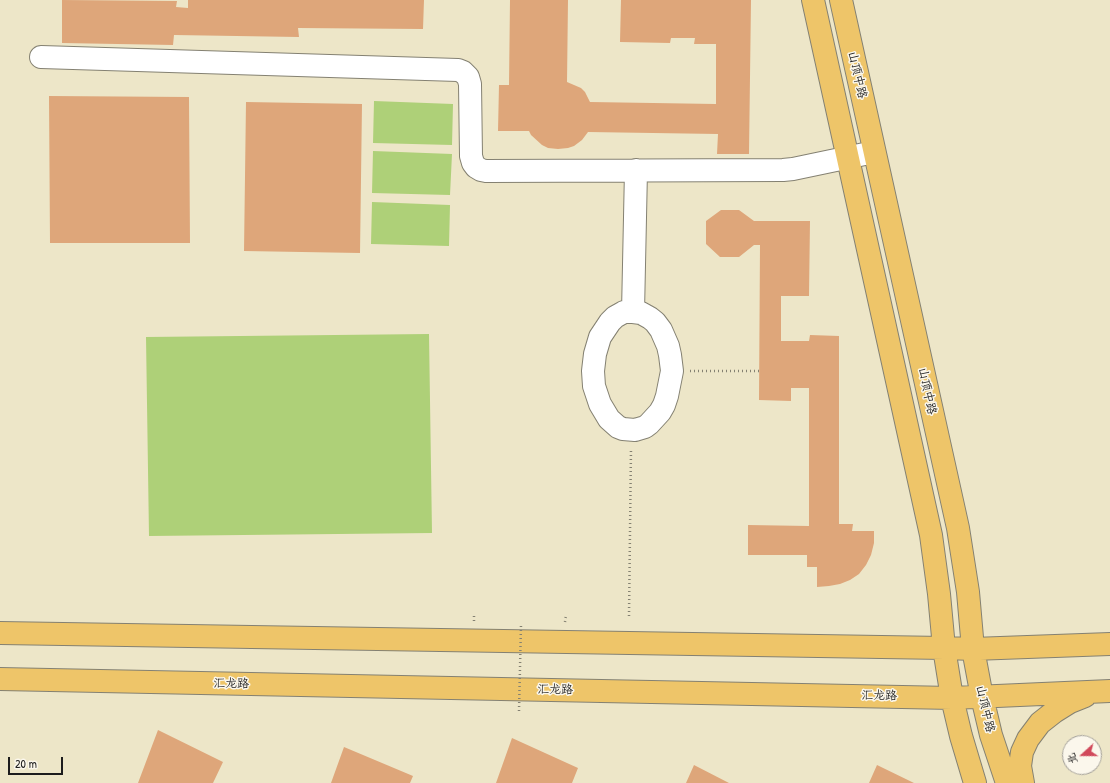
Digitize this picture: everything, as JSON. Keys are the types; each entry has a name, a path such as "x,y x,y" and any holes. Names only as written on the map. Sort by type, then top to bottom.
{"main road":[{"path":"813,0 930,535 939,594 944,648 952,698 960,736 975,783"},
{"name":"山顶中路","path":"841,0 958,528 968,592 973,648 982,697 991,735 1007,783"},
{"path":"0,633 944,648 1110,644"},
{"name":"汇龙路","path":"0,679 952,698 1104,691"},
{"path":"1023,783 1020,766 1022,752 1028,739 1040,723 1070,702 1104,691"}],"lane":[{"path":"41,57 458,70 463,72 468,77 470,84 471,156 476,167 486,171 788,169 874,152"},
{"path":"633,312 636,170"},
{"path":"624,312 642,313 656,322 668,346 672,371 664,405 657,416 649,424 636,430 618,427 609,419 600,404 594,386 593,371 597,345 605,329 615,317 624,312"}],"path":[{"path":"672,371 759,371"},
{"path":"629,616 631,430"},
{"path":"474,612 474,623"},
{"path":"519,711 522,625"}],"green space":[{"path":"374,101 453,104 452,145 373,143"},
{"path":"373,151 452,154 450,195 372,193"},
{"path":"372,202 450,205 449,246 371,244"},
{"path":"429,334 432,533 149,536 146,337"}],"building":[{"path":"62,0 177,1 176,7 188,8 188,0 424,0 423,29 298,28 299,37 174,35 173,45 62,43"},
{"path":"510,0 568,0 567,82 581,88 585,92 590,102 716,104 716,44 694,44 695,38 671,38 670,43 620,42 621,0 751,0 749,154 717,154 718,134 588,132 582,140 574,146 558,149 548,148 542,145 531,135 529,131 498,131 499,85 509,85"},
{"path":"49,96 189,97 190,243 50,243"},
{"path":"246,102 362,104 360,253 244,251"},
{"path":"721,210 739,210 754,221 810,221 809,296 781,296 781,341 809,341 810,335 839,336 839,524 853,524 852,531 874,531 874,543 871,555 866,565 859,574 840,584 817,587 817,567 807,567 807,555 748,555 748,525 809,526 809,388 791,388 791,401 759,400 760,245 754,245 739,257 720,257 706,244 706,221"},
{"path":"158,730 223,762 213,783 138,783"},
{"path":"512,738 578,768 572,783 496,783"},
{"path":"344,747 413,776 410,783 331,783"},
{"path":"694,765 729,783 686,783"},
{"path":"877,765 914,783 869,783"}]}
